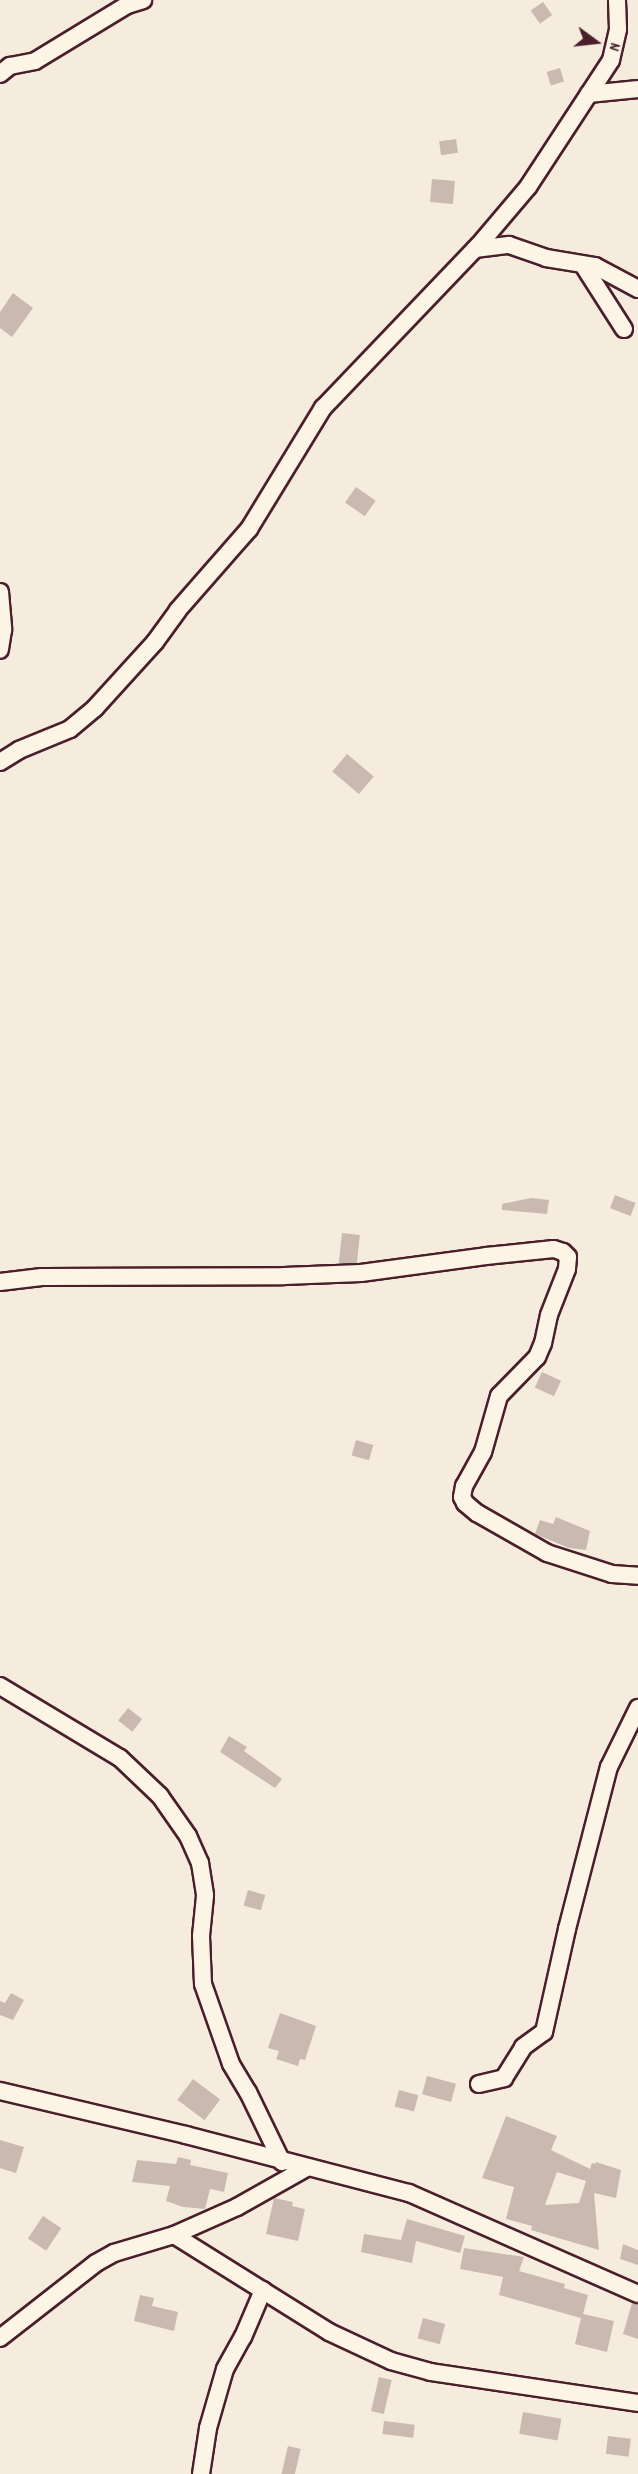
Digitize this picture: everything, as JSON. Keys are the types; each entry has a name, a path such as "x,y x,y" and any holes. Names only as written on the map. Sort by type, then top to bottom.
{"street":[{"path":"0,74 10,66 35,61 127,5 143,0"},
{"path":"0,762 19,750 70,729 95,708 155,642 178,610 249,529 323,408 475,249 528,187 611,60 618,29 617,0"},
{"path":"589,94 638,89"},
{"path":"475,249 509,245 546,258 595,266 638,289"},
{"path":"583,265 624,329"},
{"path":"0,592 3,630 0,650"},
{"path":"0,1282 42,1277 350,1274 486,1256 554,1249 563,1252 568,1257 567,1269 549,1314 543,1343 537,1357 499,1396 483,1452 464,1486 462,1497 465,1503 477,1513 547,1553 612,1574 638,1576"},
{"path":"0,1686 120,1758 160,1796 188,1836 200,1863 205,1896 201,1936 203,1984 231,2064 248,2092 282,2162"},
{"path":"479,2084 504,2078 523,2046 544,2032 567,1929 609,1767 638,1708"},
{"path":"0,2091 186,2135 282,2162 409,2193 638,2294"},
{"path":"0,2338 96,2262 114,2253 174,2235 237,2207 308,2167"},
{"path":"174,2235 329,2332 391,2361 431,2372 638,2403"},
{"path":"201,2474 201,2461 225,2369 243,2337 263,2290"}],"building":[{"path":"543,2 552,15 540,24 531,11"},
{"path":"560,68 564,81 551,85 547,72"},
{"path":"456,139 458,153 441,155 439,141"},
{"path":"432,179 455,181 453,204 430,202"},
{"path":"13,293 33,308 12,337 0,328 0,312"},
{"path":"356,487 376,501 365,516 345,503"},
{"path":"347,754 374,776 359,794 332,772"},
{"path":"615,1195 636,1203 631,1216 610,1208"},
{"path":"531,1198 549,1200 547,1214 502,1210 502,1204"},
{"path":"342,1233 360,1235 357,1265 339,1263"},
{"path":"542,1372 561,1381 554,1396 535,1387"},
{"path":"356,1440 373,1445 369,1460 352,1455"},
{"path":"556,1517 590,1531 586,1550 569,1548 535,1534 540,1520 553,1524"},
{"path":"128,1708 142,1719 132,1732 118,1721"},
{"path":"229,1736 247,1747 244,1751 282,1779 275,1788 220,1752"},
{"path":"248,1890 265,1895 261,1910 244,1905"},
{"path":"11,1993 24,2000 13,2020 0,2015 0,2001 5,2003"},
{"path":"280,2013 316,2026 305,2060 300,2059 298,2066 276,2059 279,2051 268,2048"},
{"path":"427,2076 456,2084 451,2102 422,2094"},
{"path":"193,2079 220,2099 205,2120 177,2100"},
{"path":"399,2090 418,2095 414,2112 395,2106"},
{"path":"506,2116 557,2136 551,2150 590,2169 592,2163 596,2162 621,2170 616,2198 594,2193 599,2250 531,2230 532,2226 506,2219 514,2187 482,2178","holes":["557,2172 586,2181 579,2203 545,2205"]},
{"path":"0,2140 24,2147 16,2173 0,2168"},
{"path":"178,2157 191,2160 190,2165 228,2173 224,2192 210,2189 205,2209 183,2207 166,2201 170,2186 132,2182 137,2160 176,2164"},
{"path":"274,2198 293,2202 292,2206 305,2209 298,2241 266,2234"},
{"path":"43,2216 61,2228 46,2251 28,2238"},
{"path":"407,2219 465,2236 460,2253 416,2241 412,2263 361,2252 364,2234 401,2240"},
{"path":"623,2244 638,2250 638,2265 620,2259"},
{"path":"464,2248 524,2257 519,2271 565,2284 564,2288 588,2295 583,2314 614,2321 607,2352 575,2344 581,2318 499,2295 503,2277 460,2269"},
{"path":"140,2295 154,2298 152,2306 178,2312 174,2331 134,2321"},
{"path":"632,2303 638,2304 638,2339 623,2334"},
{"path":"423,2318 445,2324 440,2344 418,2338"},
{"path":"379,2377 392,2380 384,2414 371,2411"},
{"path":"523,2412 561,2419 558,2440 519,2434"},
{"path":"384,2421 415,2425 413,2438 382,2434"},
{"path":"608,2436 631,2439 629,2457 606,2454"},
{"path":"288,2446 301,2449 295,2474 282,2474"}]}
